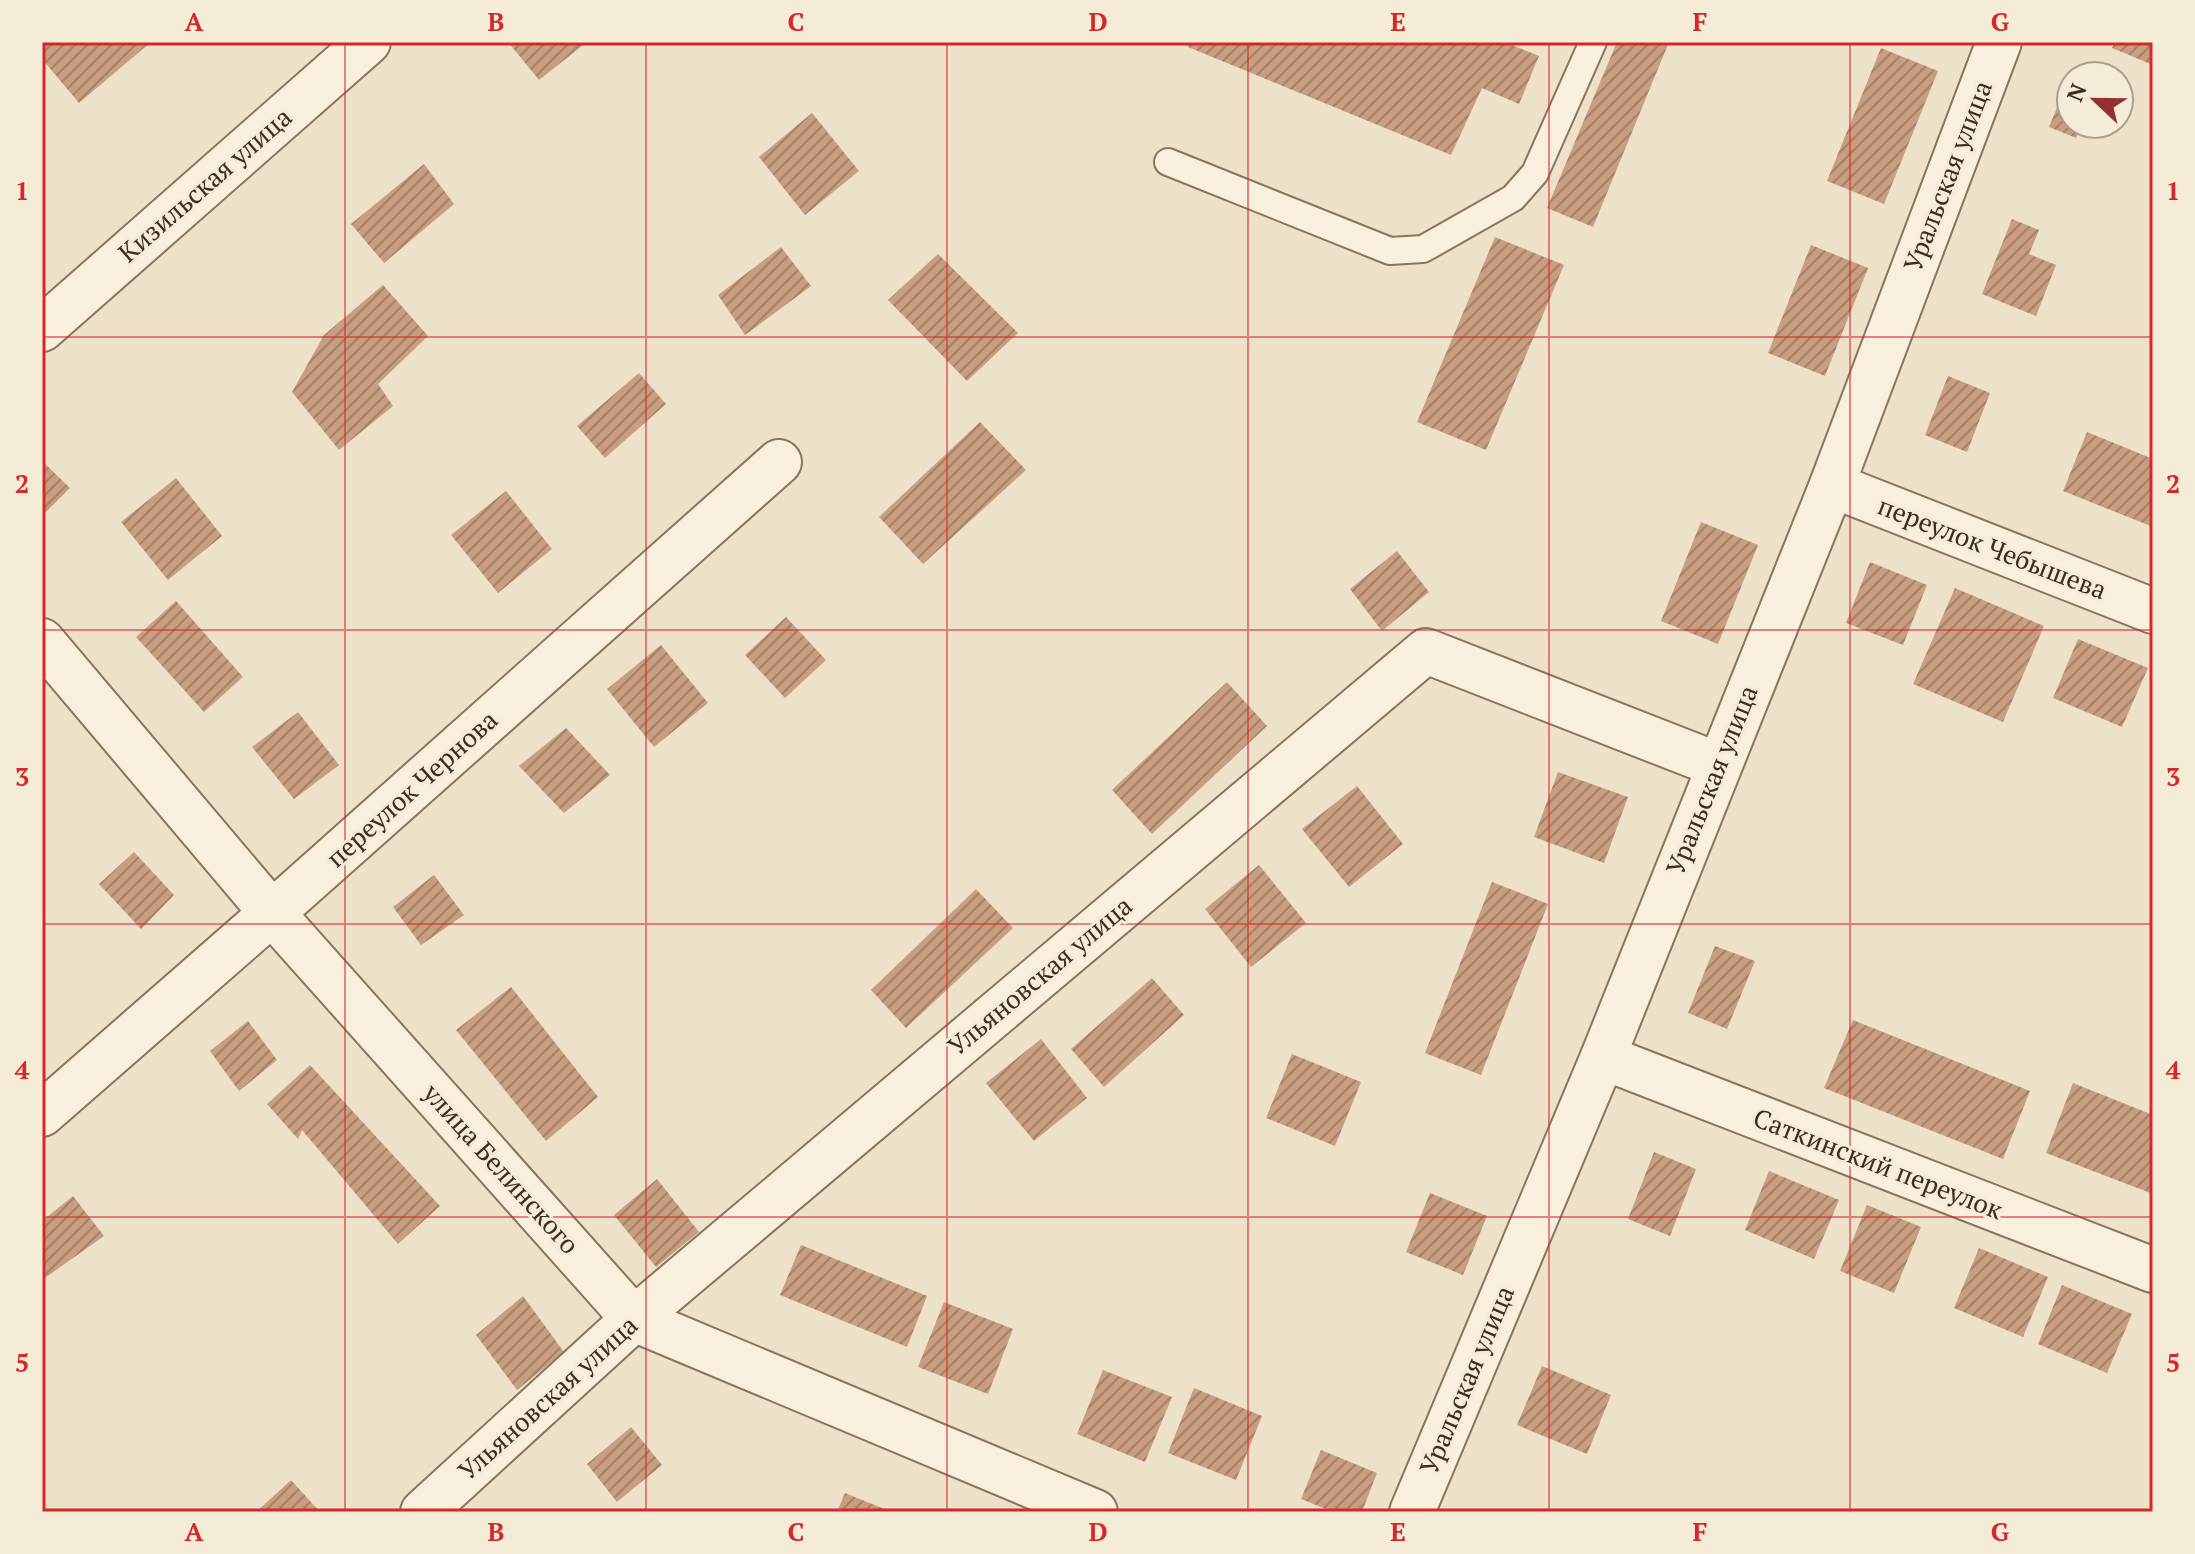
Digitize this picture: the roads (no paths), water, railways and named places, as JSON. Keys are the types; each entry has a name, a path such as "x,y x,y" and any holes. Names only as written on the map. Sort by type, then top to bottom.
{"street":[{"name":"Кизильская улица","path":"42,329 368,42"},
{"name":"Уральская улица","path":"1412,1512 1603,1057 1832,485 1999,42"},
{"name":"переулок Чернова","path":"42,1114 779,462"},
{"name":"переулок Чебышева","path":"1832,485 2153,611"},
{"name":"улица Белинского","path":"42,641 272,913 634,1319 1095,1512"},
{"name":"Ульяновская улица","path":"423,1512 634,1319 1426,651 1718,765"},
{"name":"Саткинский переулок","path":"1603,1057 2153,1270"}],"lane":[{"path":"1168,162 1390,251 1423,249 1513,198 1535,173 1586,44"}]}
